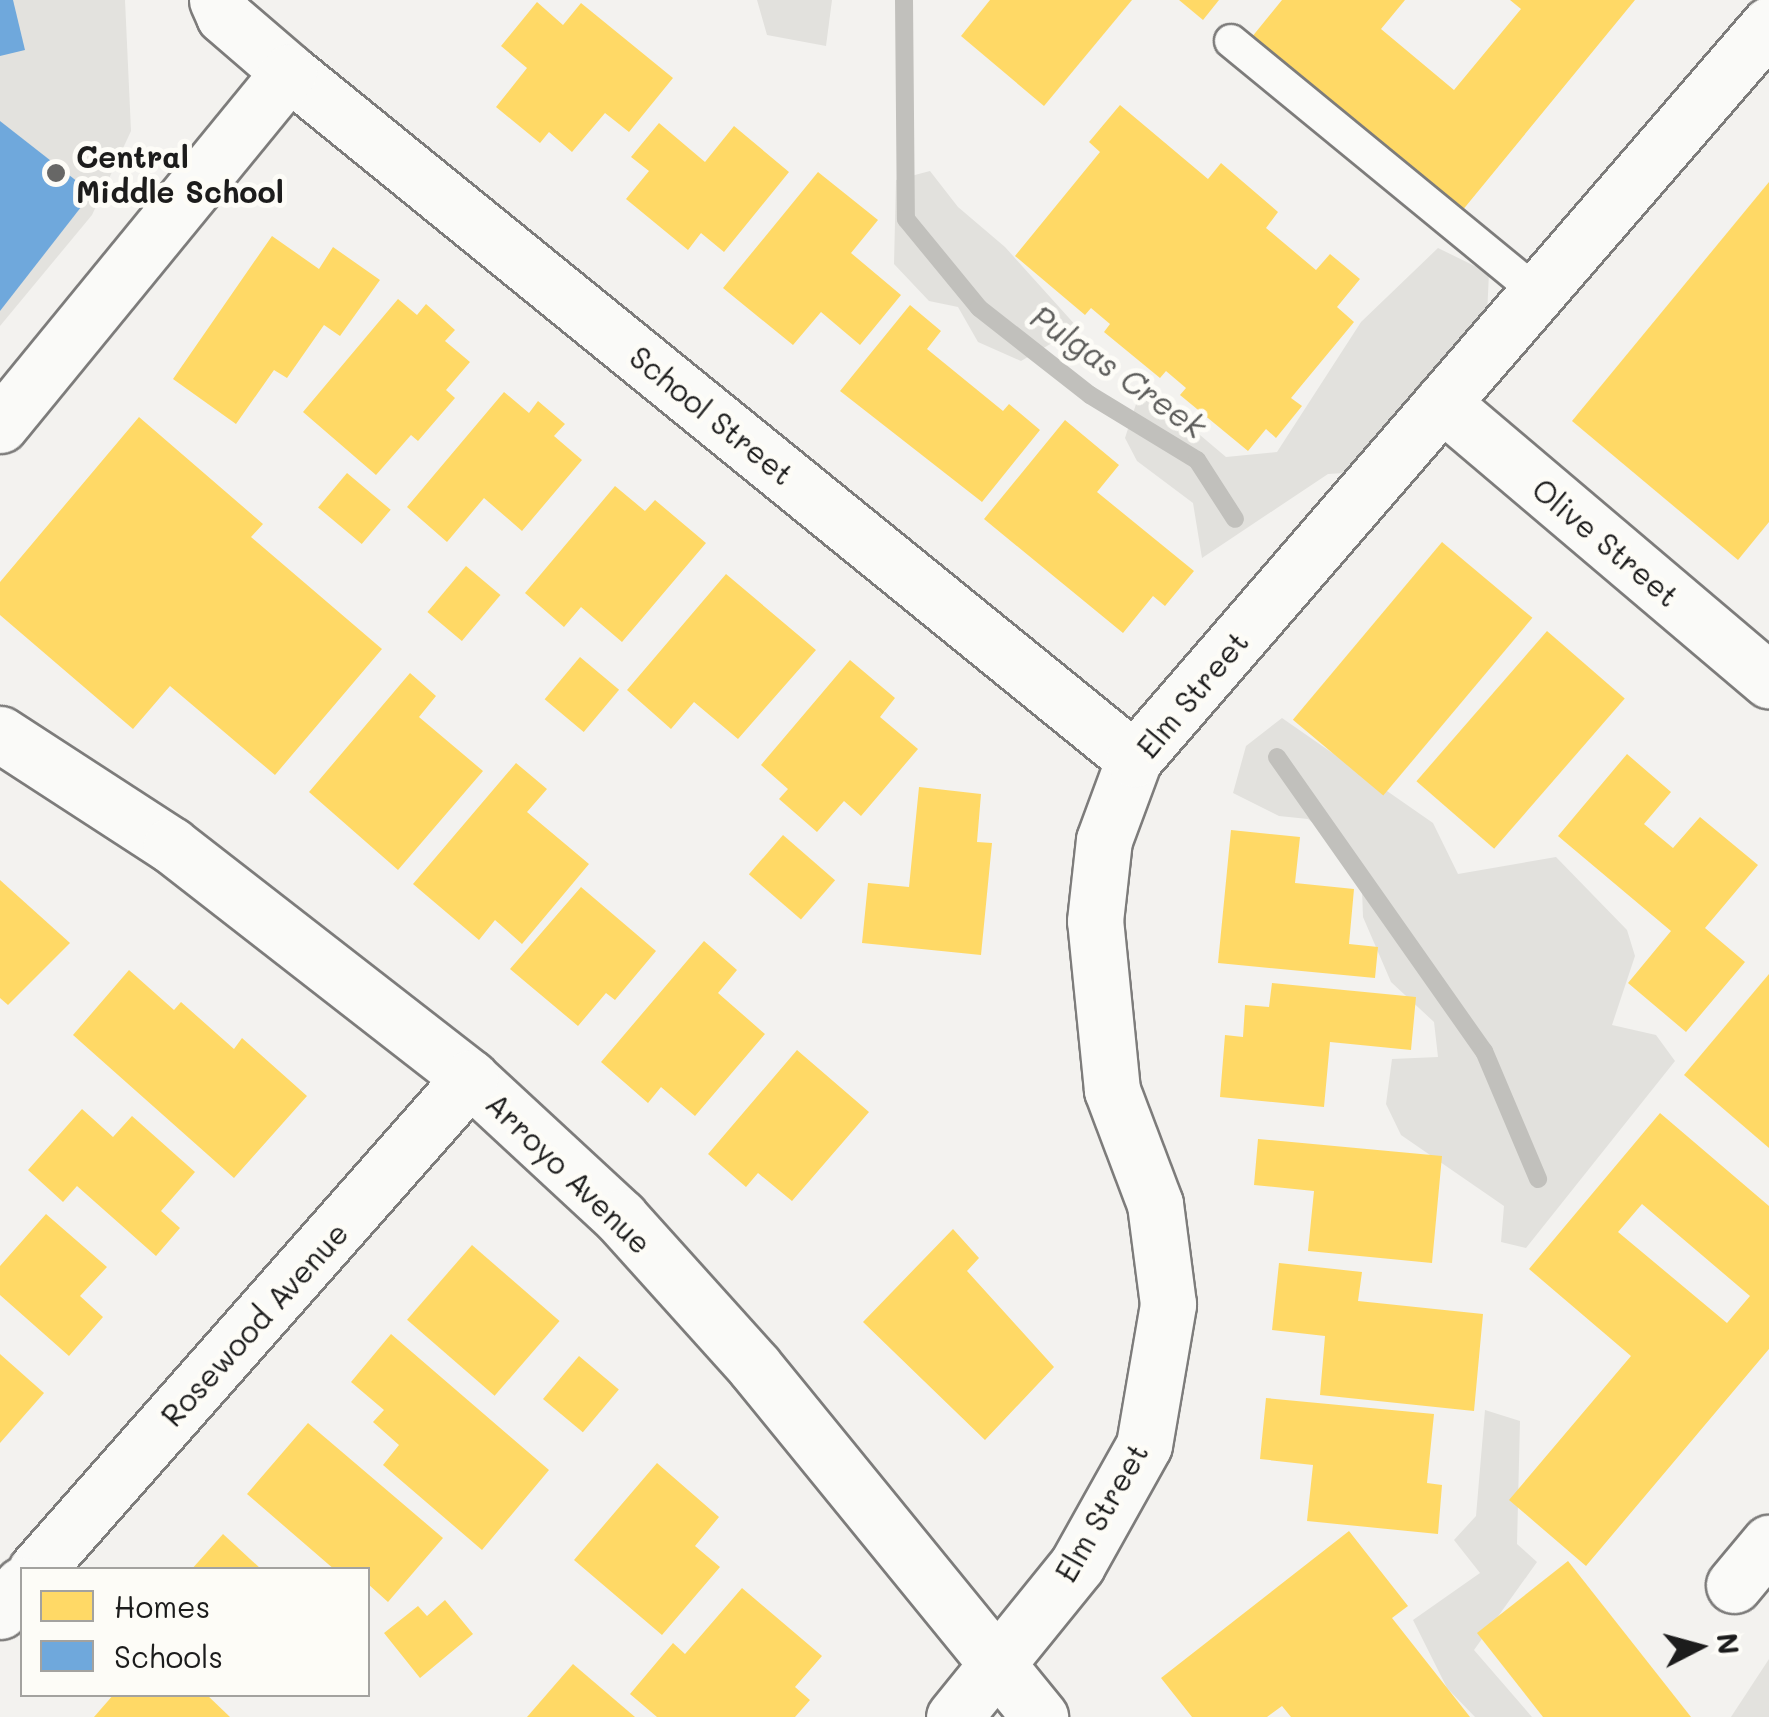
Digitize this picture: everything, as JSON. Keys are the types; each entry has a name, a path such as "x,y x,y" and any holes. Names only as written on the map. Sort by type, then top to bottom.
{"street":[{"name":"School Street","path":"216,0 224,16 289,72 1134,758"},
{"name":"Elm Street","path":"954,1717 1077,1566 1144,1445 1168,1304 1155,1204 1112,1090 1095,921 1104,840 1134,758 1769,25"},
{"path":"0,425 289,72"},
{"name":"Olive Street","path":"1442,403 1769,680"},
{"name":"Arroyo Avenue","path":"0,734 171,845 470,1078 632,1231 754,1366 1040,1717"},
{"name":"Rosewood Avenue","path":"39,1567 470,1078"},
{"path":"1734,1585 1769,1542"},
{"path":"0,1611 20,1587"}],"lane":[{"path":"1230,41 1538,293"}],"shaded area":[{"name":"Central Middle School","path":"0,0 125,0 131,131 92,215 0,326"},
{"path":"757,0 832,0 826,46 767,35"},
{"path":"930,171 958,207 1005,247 1078,328 1021,361 978,342 958,307 929,301 894,264 896,180"},
{"path":"1438,248 1489,273 1487,315 1361,472 1328,474 1202,558 1193,503 1137,461 1125,438 1137,401 1148,391 1226,457 1277,452 1361,322"},
{"path":"1282,718 1433,823 1458,874 1556,857 1627,930 1635,956 1612,1025 1656,1035 1675,1061 1526,1248 1501,1242 1504,1206 1401,1135 1386,1104 1392,1059 1438,1057 1434,1022 1391,982 1363,917 1361,862 1308,819 1279,816 1233,793 1246,746"},
{"path":"1485,1410 1520,1421 1517,1544 1537,1562 1474,1650 1532,1717 1475,1717 1447,1688 1413,1620 1480,1573 1454,1540 1476,1516"},
{"path":"1769,1659 1769,1717 1731,1717"}],"building: Homes":[{"path":"990,0 1132,0 1044,106 961,36"},
{"path":"1179,0 1219,0 1203,20"},
{"path":"1282,0 1405,0 1381,29 1454,90 1521,9 1510,0 1635,0 1457,217 1247,43"},
{"path":"537,2 563,25 581,3 673,78 629,132 605,113 572,152 549,132 540,143 496,107 527,68 501,46"},
{"path":"1120,105 1208,179 1221,163 1278,212 1266,228 1316,270 1330,254 1360,279 1337,307 1354,322 1291,398 1302,406 1276,438 1266,429 1248,451 1180,395 1186,388 1166,371 1160,378 1104,332 1110,324 1091,308 1085,315 1015,256 1100,152 1089,142"},
{"path":"659,123 705,162 734,126 789,172 724,252 701,233 688,250 626,199 649,171 631,157"},
{"path":"818,172 878,220 851,253 901,295 860,345 821,312 793,345 723,288"},
{"path":"1769,182 1769,522 1738,560 1572,421"},
{"path":"272,236 319,269 333,247 380,280 340,336 324,325 287,378 274,370 236,424 173,379"},
{"path":"398,299 417,315 426,304 455,330 445,341 470,362 446,390 455,398 418,441 411,435 376,475 303,412"},
{"path":"910,305 941,331 927,349 1003,411 1009,404 1040,430 982,502 840,391"},
{"path":"504,392 529,413 538,401 565,424 554,436 582,460 522,531 484,498 447,542 407,507"},
{"path":"139,417 263,524 251,537 382,649 275,775 170,686 133,729 0,615 0,582"},
{"path":"1065,420 1119,465 1097,492 1194,571 1165,606 1153,596 1123,633 984,519"},
{"path":"347,473 391,510 362,544 318,507"},
{"path":"615,486 645,511 655,500 706,543 622,642 581,607 564,627 525,593"},
{"path":"1442,542 1532,618 1383,796 1293,720"},
{"path":"466,566 500,595 462,641 427,612"},
{"path":"726,574 816,650 738,739 694,702 671,729 627,690"},
{"path":"1547,631 1625,699 1494,849 1416,781"},
{"path":"580,657 619,690 584,732 545,699"},
{"path":"850,660 895,698 880,717 918,749 861,816 844,801 817,832 779,799 788,789 761,765"},
{"path":"410,673 436,696 419,717 483,771 398,870 309,792"},
{"path":"1627,754 1671,792 1644,824 1673,848 1700,817 1758,865 1705,928 1745,962 1686,1032 1628,983 1671,931 1558,836"},
{"path":"516,763 547,789 527,812 589,864 522,944 495,920 479,940 413,884"},
{"path":"919,787 981,794 977,842 992,843 981,955 862,943 868,883 909,887"},
{"path":"1231,830 1300,837 1295,883 1354,889 1349,944 1378,947 1375,978 1218,963"},
{"path":"783,835 835,880 801,920 749,874"},
{"path":"0,880 70,943 8,1005 0,998"},
{"path":"581,887 656,951 615,1000 606,993 578,1026 510,969"},
{"path":"704,941 737,970 718,993 765,1034 695,1116 661,1087 648,1103 601,1062"},
{"path":"129,970 174,1010 181,1002 234,1049 242,1038 307,1096 234,1178 73,1035"},
{"path":"1769,974 1769,1148 1684,1075"},
{"path":"1272,983 1416,997 1411,1050 1330,1042 1324,1107 1220,1097 1225,1035 1243,1037 1245,1005 1269,1007"},
{"path":"797,1050 869,1112 792,1201 758,1173 746,1187 708,1154"},
{"path":"82,1109 113,1137 132,1116 195,1172 161,1211 180,1228 156,1256 77,1186 63,1202 28,1170"},
{"path":"1660,1113 1769,1206 1769,1349 1586,1566 1509,1500 1631,1356 1529,1269","holes":["1642,1204 1750,1296 1727,1323 1618,1232"]},
{"path":"1258,1139 1442,1156 1432,1263 1308,1251 1314,1191 1254,1185"},
{"path":"46,1214 107,1267 80,1296 103,1317 69,1356 0,1295 0,1266"},
{"path":"953,1229 979,1258 967,1271 1054,1367 985,1440 863,1322"},
{"path":"472,1245 560,1321 495,1396 407,1320"},
{"path":"1279,1263 1362,1272 1358,1301 1483,1314 1474,1411 1320,1395 1325,1336 1272,1330"},
{"path":"391,1334 549,1470 482,1550 383,1465 399,1445 373,1422 384,1410 351,1382"},
{"path":"0,1354 44,1393 0,1443"},
{"path":"579,1356 619,1389 583,1432 543,1399"},
{"path":"1266,1398 1434,1414 1427,1483 1442,1485 1438,1534 1307,1521 1313,1465 1260,1459"},
{"path":"308,1423 443,1538 388,1602 370,1586 370,1567 332,1567 247,1494"},
{"path":"657,1463 719,1517 695,1546 720,1567 662,1635 574,1560"},
{"path":"1349,1531 1408,1606 1392,1618 1470,1717 1291,1717 1282,1706 1267,1717 1192,1717 1161,1678"},
{"path":"223,1534 259,1567 194,1567"},
{"path":"1568,1561 1691,1717 1543,1717 1477,1633"},
{"path":"742,1588 822,1656 795,1687 810,1700 795,1717 657,1717 630,1694 673,1643 685,1654"},
{"path":"445,1600 473,1634 420,1678 384,1633 418,1606 427,1616"},
{"path":"573,1664 635,1717 527,1717"},
{"path":"111,1697 209,1697 230,1717 94,1717"}],"building: Schools":[{"path":"0,0 13,0 25,50 0,56"},
{"path":"0,121 92,193 0,311"}],"waterway":[{"name":"Pulgas Creek","path":"904,0 906,219 979,308 1090,395 1197,460 1235,519"},
{"name":"Pulgas Creek","path":"1277,757 1484,1051 1538,1179"}],"place":[{"name":"Central Middle School","path":"56,173"}]}
